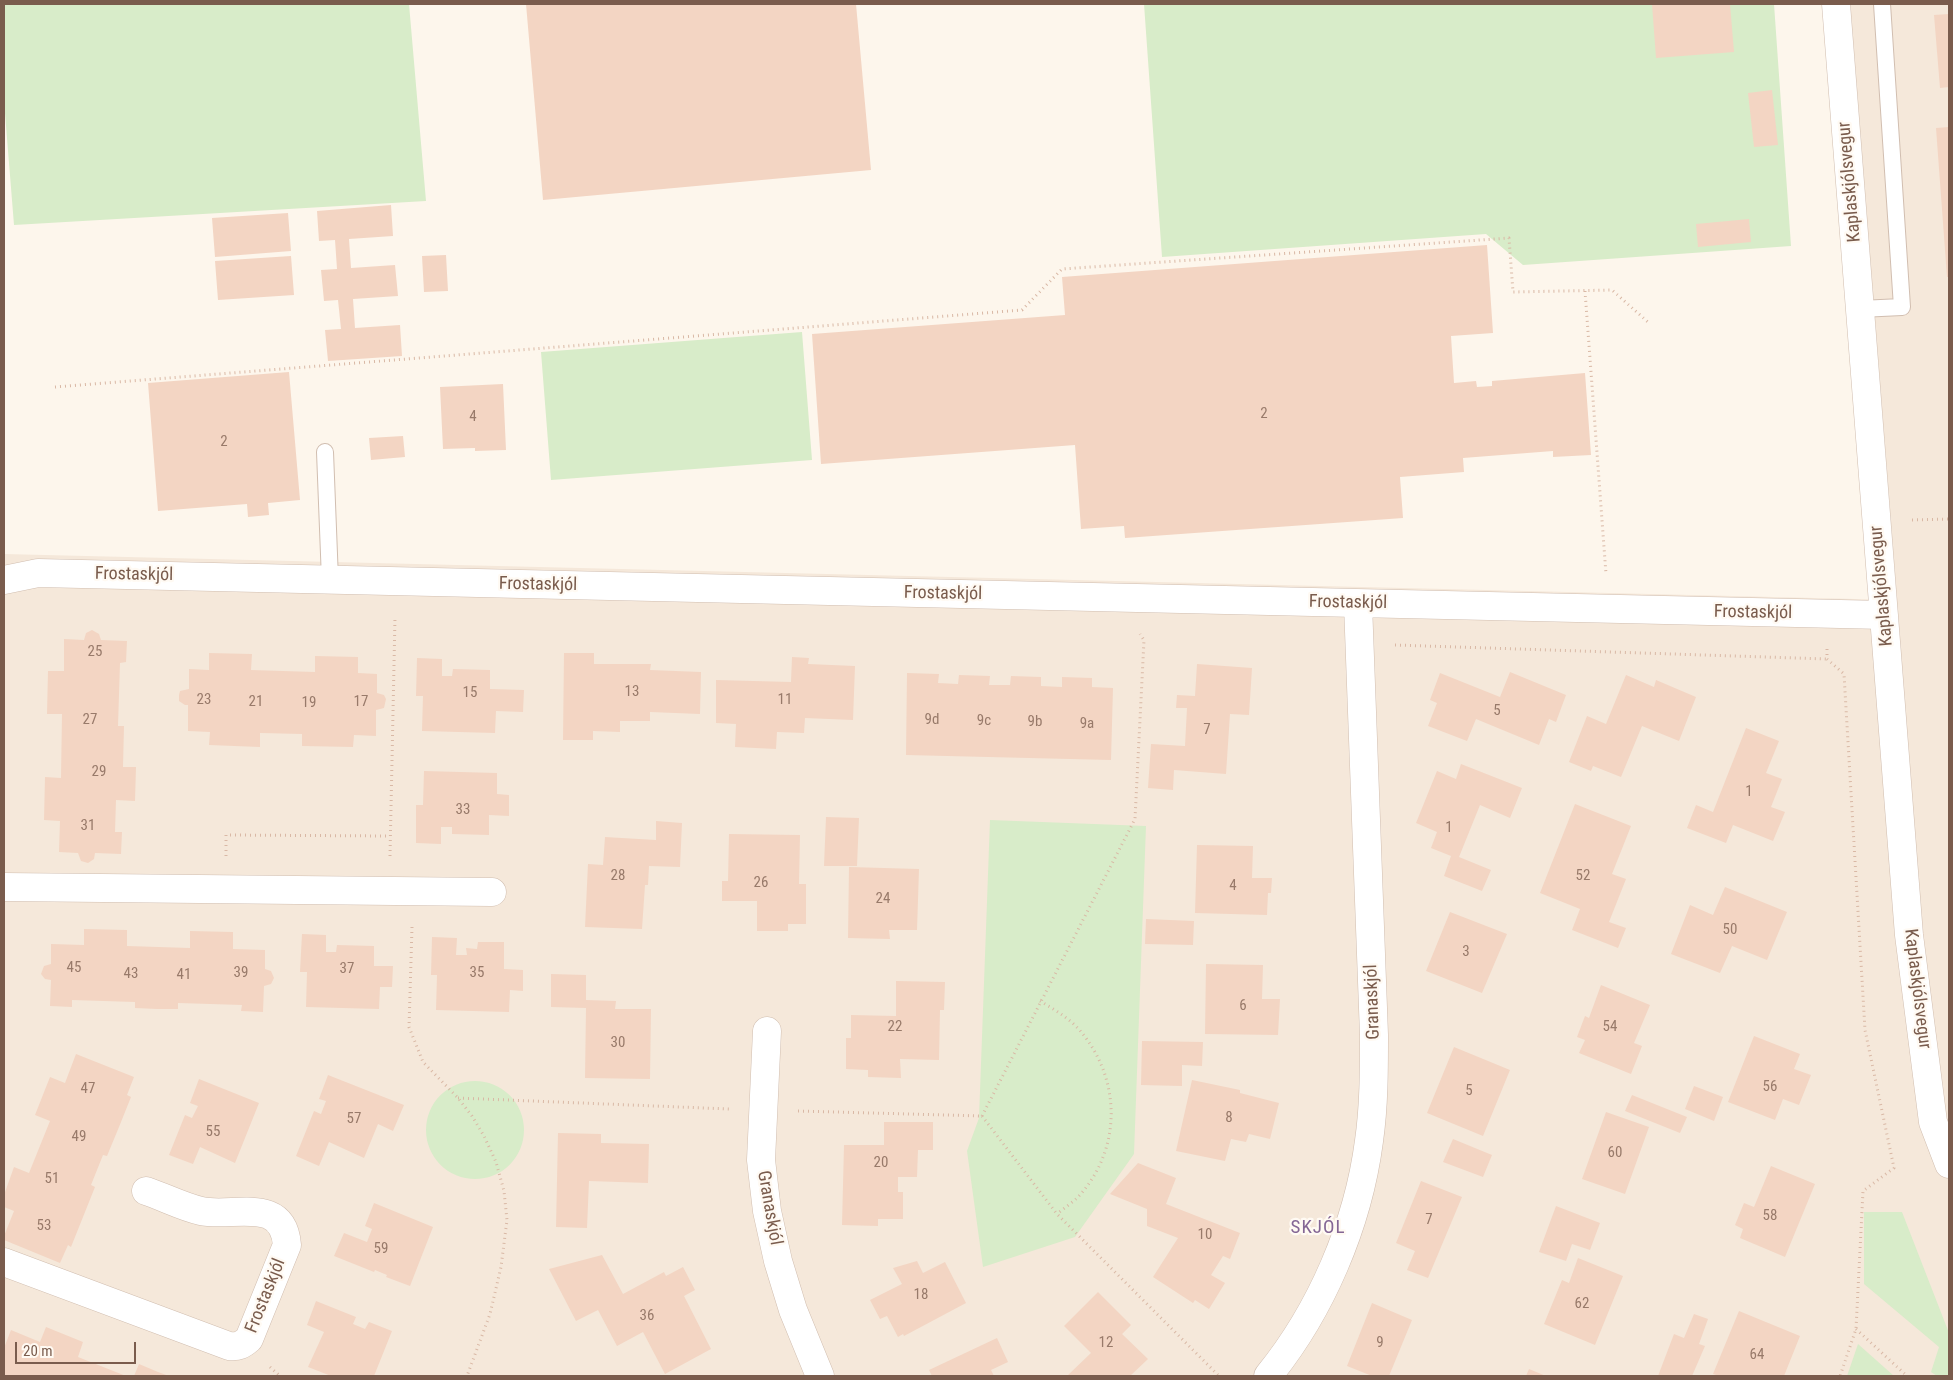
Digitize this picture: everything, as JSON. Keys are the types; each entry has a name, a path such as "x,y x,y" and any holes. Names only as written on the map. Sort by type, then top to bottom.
{"street":[{"name":"Kaplaskjólsvegur","path":"1836,4 1909,935 1933,1122 1949,1164"},
{"name":"Frostaskjól","path":"4,580 38,573 1884,615"},
{"name":"Granaskjól","path":"1268,1376 1303,1327 1344,1241 1358,1195 1369,1142 1374,1089 1374,1035 1358,604"},
{"path":"4,887 492,892"},
{"name":"Granaskjól","path":"767,1031 761,1160 767,1211 772,1236 793,1310 820,1376"},
{"name":"Frostaskjól","path":"4,1262 229,1346 236,1347 242,1345 249,1339 287,1245 281,1225 271,1215 261,1212 202,1211 146,1191"}],"lane":[{"path":"1860,309 1902,307 1882,4"},
{"path":"325,452 330,580"}],"path":[{"path":"55,387 1022,310 1062,269 1499,238 1509,238 1513,292 1612,290 1650,323"},
{"path":"1585,291 1608,610"},
{"path":"1909,520 1949,519"},
{"path":"396,581 390,836 401,891 409,1027 423,1062 458,1098 484,1136 496,1162 504,1191 507,1220 501,1267 490,1314 466,1376"},
{"path":"982,1116 1135,819 1144,640 1134,623 1134,599"},
{"path":"1826,659 1828,614"},
{"path":"1360,645 1826,659 1844,674 1865,1030 1894,1168 1863,1191 1856,1330 1840,1376"},
{"path":"225,889 226,835 390,836"},
{"path":"1040,1001 1062,1014 1082,1032 1096,1053 1107,1077 1112,1103 1111,1129 1104,1154 1093,1177 1077,1198 1057,1214"},
{"path":"458,1098 763,1110 982,1116"},
{"path":"982,1116 1057,1214 1219,1376"},
{"path":"1856,1330 1908,1376"}],"shaded area":[{"path":"1850,4 1949,4 1949,1376 4,1376 4,554 1897,600"}],"green space":[{"path":"4,4 409,4 426,201 14,225 4,101"},
{"path":"1144,4 1774,4 1791,246 1523,265 1486,234 1162,257"},
{"path":"802,332 812,460 551,480 541,352"},
{"path":"990,820 1146,826 1134,1154 1075,1237 983,1267 967,1151 979,1118"},
{"path":"475,1081 494,1084 510,1095 521,1111 524,1130 521,1149 510,1165 494,1176 475,1179 456,1176 440,1165 429,1149 426,1130 429,1111 440,1095 456,1084"},
{"path":"1864,1212 1902,1212 1949,1333 1949,1376 1937,1376 1931,1372 1939,1347 1864,1284"},
{"path":"1858,1344 1894,1376 1847,1376"}],"building":[{"path":"526,4 856,4 871,170 543,200"},
{"path":"1652,4 1730,4 1734,52 1656,58"},
{"path":"1949,14 1949,87 1940,88 1934,15"},
{"path":"1772,90 1778,145 1754,147 1748,93"},
{"path":"1949,127 1949,277 1947,277 1936,128"},
{"path":"391,205 393,236 349,239 351,268 395,265 398,296 353,299 355,328 400,325 402,356 328,361 325,330 341,329 338,300 324,301 321,270 337,269 335,240 319,241 317,211"},
{"path":"288,213 291,251 215,257 212,218"},
{"path":"1749,219 1751,242 1698,247 1696,224"},
{"path":"1487,245 1493,333 1451,336 1454,383 1476,381 1477,387 1492,386 1492,381 1585,373 1591,455 1553,457 1553,451 1463,458 1464,472 1400,477 1403,518 1125,538 1124,526 1081,529 1075,445 821,464 812,334 1065,315 1062,277"},
{"path":"446,255 448,291 424,292 422,256"},
{"path":"291,256 294,295 218,300 215,261"},
{"path":"289,372 300,500 268,503 269,515 248,517 247,504 158,511 148,383"},
{"path":"503,384 506,450 475,451 475,448 443,449 440,387"},
{"path":"403,436 405,457 371,460 369,438"},
{"path":"92,630 99,634 101,640 127,641 126,662 120,663 118,726 124,726 123,767 136,767 135,801 116,800 115,832 122,832 121,854 95,853 94,859 88,863 81,861 78,853 59,852 60,821 44,820 45,777 61,778 62,714 47,714 48,671 64,671 64,639 84,640 86,633"},
{"path":"209,653 252,654 251,670 315,672 315,656 358,657 358,673 377,674 377,693 384,695 386,699 384,708 376,710 376,736 354,735 353,747 302,746 302,734 260,733 260,747 209,745 210,732 188,731 188,705 179,701 179,695 180,691 189,689 189,669 209,670"},
{"path":"564,653 594,653 594,664 651,664 650,670 701,672 700,714 650,712 650,721 620,721 620,732 593,731 593,740 563,740"},
{"path":"792,657 809,658 808,664 855,666 853,720 805,718 804,733 777,732 776,749 735,747 736,724 716,723 716,680 791,682"},
{"path":"417,658 442,659 442,676 452,676 453,669 490,670 490,689 524,690 523,712 496,711 495,733 422,731 423,696 416,696"},
{"path":"1197,664 1252,668 1249,715 1230,714 1226,774 1174,770 1173,790 1148,788 1151,744 1185,746 1187,708 1176,708 1177,695 1195,696"},
{"path":"1510,672 1566,695 1556,722 1549,719 1539,745 1476,719 1467,741 1428,726 1437,703 1430,700 1440,673 1500,697"},
{"path":"907,673 939,674 938,683 958,684 959,675 990,676 989,685 1010,685 1011,676 1041,677 1041,686 1062,687 1062,677 1092,678 1092,687 1113,688 1111,760 906,755"},
{"path":"1626,675 1654,687 1656,680 1696,697 1679,741 1642,726 1621,777 1593,766 1591,771 1569,762 1587,716 1606,724"},
{"path":"1746,728 1779,741 1766,773 1782,779 1771,807 1785,812 1773,841 1733,825 1726,843 1687,828 1696,805 1713,812"},
{"path":"1461,764 1522,788 1510,818 1480,805 1459,857 1491,870 1482,891 1444,876 1451,856 1431,848 1437,832 1416,823 1437,771 1456,779"},
{"path":"424,771 497,773 497,794 509,795 509,816 489,815 489,835 452,834 452,827 441,827 441,844 416,843 416,805 423,805"},
{"path":"1575,804 1631,826 1612,874 1626,879 1609,922 1626,928 1618,948 1572,930 1580,909 1540,893"},
{"path":"826,817 859,818 857,866 824,866"},
{"path":"656,821 682,823 680,867 649,866 648,885 645,885 642,929 585,927 588,864 603,865 605,837 656,840"},
{"path":"729,834 800,835 799,884 806,884 806,924 788,924 788,931 757,931 757,901 722,901 722,881 728,881"},
{"path":"1197,845 1253,846 1252,878 1272,878 1271,893 1268,893 1267,915 1195,913"},
{"path":"849,867 919,869 917,930 889,930 890,939 848,938"},
{"path":"1725,887 1787,912 1767,960 1732,946 1720,973 1671,954 1690,905 1713,915"},
{"path":"1450,912 1507,934 1482,993 1426,971"},
{"path":"1146,919 1194,921 1193,945 1145,944"},
{"path":"84,929 127,930 127,946 190,948 190,931 233,932 233,949 265,950 265,969 271,971 274,978 271,984 264,986 263,1012 241,1011 242,1005 178,1003 178,1009 157,1009 135,1008 135,1002 72,1000 72,1007 50,1006 51,980 45,979 41,974 44,966 51,964 51,944 84,945"},
{"path":"302,934 326,935 326,952 336,952 337,945 374,946 374,966 393,966 392,987 380,987 379,1009 306,1007 307,972 300,972"},
{"path":"432,937 457,938 456,955 467,955 466,948 477,949 478,942 504,942 504,969 523,970 523,991 510,990 509,1012 436,1010 437,975 431,975"},
{"path":"1206,964 1263,965 1262,999 1280,999 1278,1035 1205,1034"},
{"path":"551,974 586,975 586,1000 616,1001 615,1009 651,1009 650,1079 585,1078 586,1008 551,1007"},
{"path":"896,981 945,982 944,1010 940,1010 939,1060 900,1059 901,1078 868,1077 868,1070 846,1069 846,1038 851,1038 851,1015 896,1016"},
{"path":"1601,985 1650,1005 1634,1043 1642,1046 1631,1074 1579,1053 1585,1040 1577,1037 1585,1016 1589,1018"},
{"path":"1754,1036 1800,1054 1794,1069 1811,1075 1799,1105 1783,1099 1775,1120 1728,1102"},
{"path":"1142,1041 1203,1042 1202,1066 1182,1065 1182,1086 1141,1085"},
{"path":"1454,1047 1510,1070 1483,1136 1427,1113"},
{"path":"76,1054 134,1077 127,1095 131,1097 107,1156 103,1155 91,1185 95,1187 71,1247 68,1245 60,1263 4,1240 14,1211 4,1207 4,1195 14,1167 29,1173 50,1121 35,1115 50,1077 65,1083"},
{"path":"328,1075 404,1105 393,1131 378,1124 364,1158 329,1142 319,1166 296,1156 314,1111 321,1114 326,1101 319,1099"},
{"path":"199,1079 259,1103 235,1163 200,1147 193,1164 169,1155 185,1115 192,1118 198,1106 190,1103"},
{"path":"1192,1080 1240,1090 1240,1093 1279,1103 1270,1139 1249,1134 1246,1142 1231,1139 1225,1161 1176,1151"},
{"path":"1694,1086 1723,1097 1714,1121 1685,1109"},
{"path":"1632,1095 1687,1117 1680,1133 1625,1111"},
{"path":"1606,1112 1649,1127 1625,1194 1582,1179"},
{"path":"884,1122 933,1122 933,1150 918,1150 917,1177 898,1177 898,1192 903,1192 903,1219 878,1219 878,1226 842,1225 844,1145 884,1145"},
{"path":"558,1133 601,1134 601,1143 649,1144 648,1183 589,1181 587,1228 556,1227"},
{"path":"1453,1139 1492,1155 1483,1177 1443,1162"},
{"path":"1138,1163 1176,1178 1166,1204 1240,1233 1230,1259 1223,1256 1211,1275 1225,1283 1209,1309 1195,1300 1193,1303 1153,1277 1178,1238 1147,1226 1147,1209 1110,1194"},
{"path":"1771,1166 1815,1184 1785,1257 1740,1238 1743,1229 1735,1225 1744,1203 1754,1207"},
{"path":"1421,1181 1462,1197 1428,1278 1407,1270 1415,1251 1396,1243"},
{"path":"374,1203 433,1227 410,1286 386,1277 387,1275 375,1270 374,1272 334,1256 344,1233 367,1242 372,1229 365,1226"},
{"path":"1556,1206 1600,1223 1590,1250 1572,1244 1566,1261 1539,1252"},
{"path":"602,1255 623,1294 664,1272 666,1276 683,1267 695,1290 684,1296 711,1349 665,1374 643,1332 617,1346 598,1310 576,1321 549,1269"},
{"path":"1578,1258 1623,1276 1595,1345 1544,1324 1562,1280 1569,1283"},
{"path":"917,1261 923,1273 945,1262 966,1303 904,1336 903,1334 898,1337 887,1316 880,1319 870,1300 902,1284 893,1268"},
{"path":"1098,1292 1131,1325 1122,1334 1148,1359 1130,1376 1067,1376 1091,1353 1064,1326"},
{"path":"316,1301 356,1317 353,1324 365,1329 369,1322 392,1331 374,1376 331,1376 308,1367 324,1332 307,1325"},
{"path":"1372,1303 1412,1320 1389,1376 1372,1376 1347,1366"},
{"path":"1739,1311 1800,1336 1784,1376 1719,1376 1713,1374"},
{"path":"1694,1314 1708,1319 1699,1344 1705,1346 1692,1376 1658,1376 1674,1334 1684,1338"},
{"path":"46,1327 83,1342 78,1357 126,1376 4,1376 4,1348 11,1330 40,1342"},
{"path":"997,1338 1008,1362 991,1370 994,1376 932,1376 929,1370"},
{"path":"139,1364 158,1372 169,1376 134,1376"},
{"path":"1529,1369 1546,1376 1526,1376"}],"district":[{"name":"SKJÓL","path":"1318,1228"}]}
